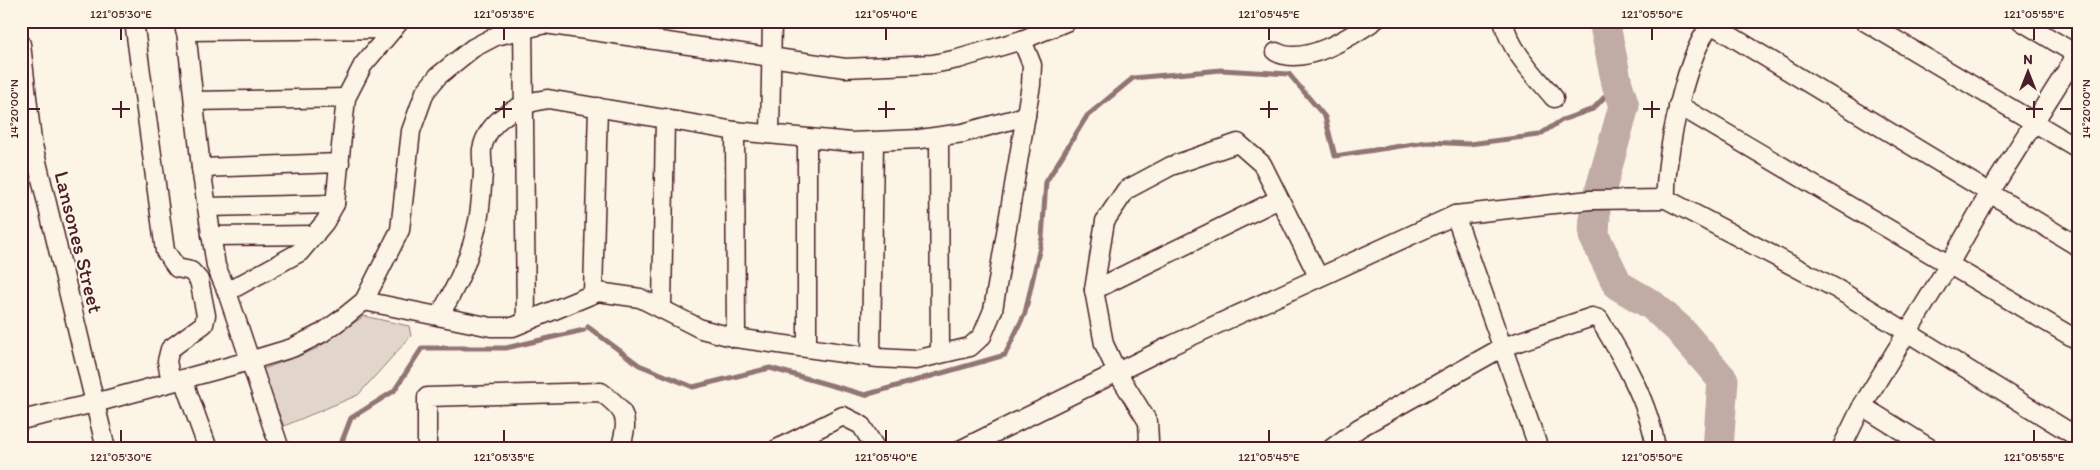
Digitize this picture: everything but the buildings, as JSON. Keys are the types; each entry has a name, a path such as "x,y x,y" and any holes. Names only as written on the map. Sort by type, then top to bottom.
{"street":[{"path":"134,21 166,251 177,268 190,271 198,280 206,316 204,324 170,349 167,361 208,449"},
{"path":"770,134 772,21"},
{"path":"21,420 96,403 292,348 322,333 364,301 400,230 412,131 425,92 438,76 473,48 523,24 545,24 845,68 933,64 976,55 1022,40 1068,21"},
{"path":"1504,21 1507,36 1522,60 1554,98"},
{"path":"1864,21 2079,149"},
{"path":"1841,449 1862,406 1905,333 1948,266 2033,122 2078,54 2020,21"},
{"path":"1666,199 1678,105 1690,62 1713,23 1989,194 2079,247"},
{"path":"523,24 526,321"},
{"path":"1276,52 1286,57 1312,54 1366,24"},
{"path":"280,449 227,292 216,266 201,168 185,26 396,25"},
{"path":"227,292 300,252 335,204 346,98 363,65 396,25"},
{"path":"364,301 491,327 513,327 598,292 640,298 701,329 736,338 807,346 871,357 915,360 970,346 982,336 993,310 1026,116 1032,64 1022,40"},
{"name":"Lansones Street","path":"21,44 26,142 96,403 106,449"},
{"path":"194,101 346,98"},
{"path":"439,316 453,293 471,251 481,197 482,149 491,130 506,114 523,104 548,99 735,131 874,142 939,137 986,128 1026,116"},
{"path":"1678,105 1948,266 2079,341"},
{"path":"593,294 598,107"},
{"path":"662,309 665,118"},
{"path":"735,131 736,338"},
{"path":"939,137 940,353"},
{"path":"807,138 807,346"},
{"path":"871,357 874,142"},
{"path":"1144,449 1149,442 1148,422 1117,372 1104,344 1094,290 1105,221 1126,190 1171,166 1238,142 1262,164 1318,276"},
{"path":"201,168 340,163"},
{"path":"1094,290 1279,199"},
{"path":"962,449 1117,372 1318,276 1455,215 1590,200 1666,199 1837,290 2079,438"},
{"path":"207,207 335,204"},
{"path":"1455,215 1540,449"},
{"path":"211,236 314,235"},
{"path":"1331,449 1359,428 1503,347 1592,317 1599,319 1621,355 1654,431 1656,449"},
{"path":"427,449 427,397 600,392 620,407 627,423 620,449"},
{"path":"1862,406 1931,449"},
{"path":"777,449 843,416 861,425 876,449"}],"shaded area":[{"path":"364,316 409,326 411,336 358,395 284,426 261,370 316,349"}],"waterway":[{"path":"1600,192 1624,106 1617,84 1604,21"},
{"path":"588,327 639,365 693,387 770,368 865,395 1005,355 1025,313 1042,238 1046,182 1087,116 1133,78 1221,70 1289,74 1325,117 1335,156 1427,142 1469,144 1539,135 1562,120 1593,109 1617,84"},
{"path":"1595,214 1594,236 1618,285 1652,305 1679,329 1723,380 1718,449"},
{"path":"339,449 351,418 394,391 422,348 506,348 584,330"}]}
